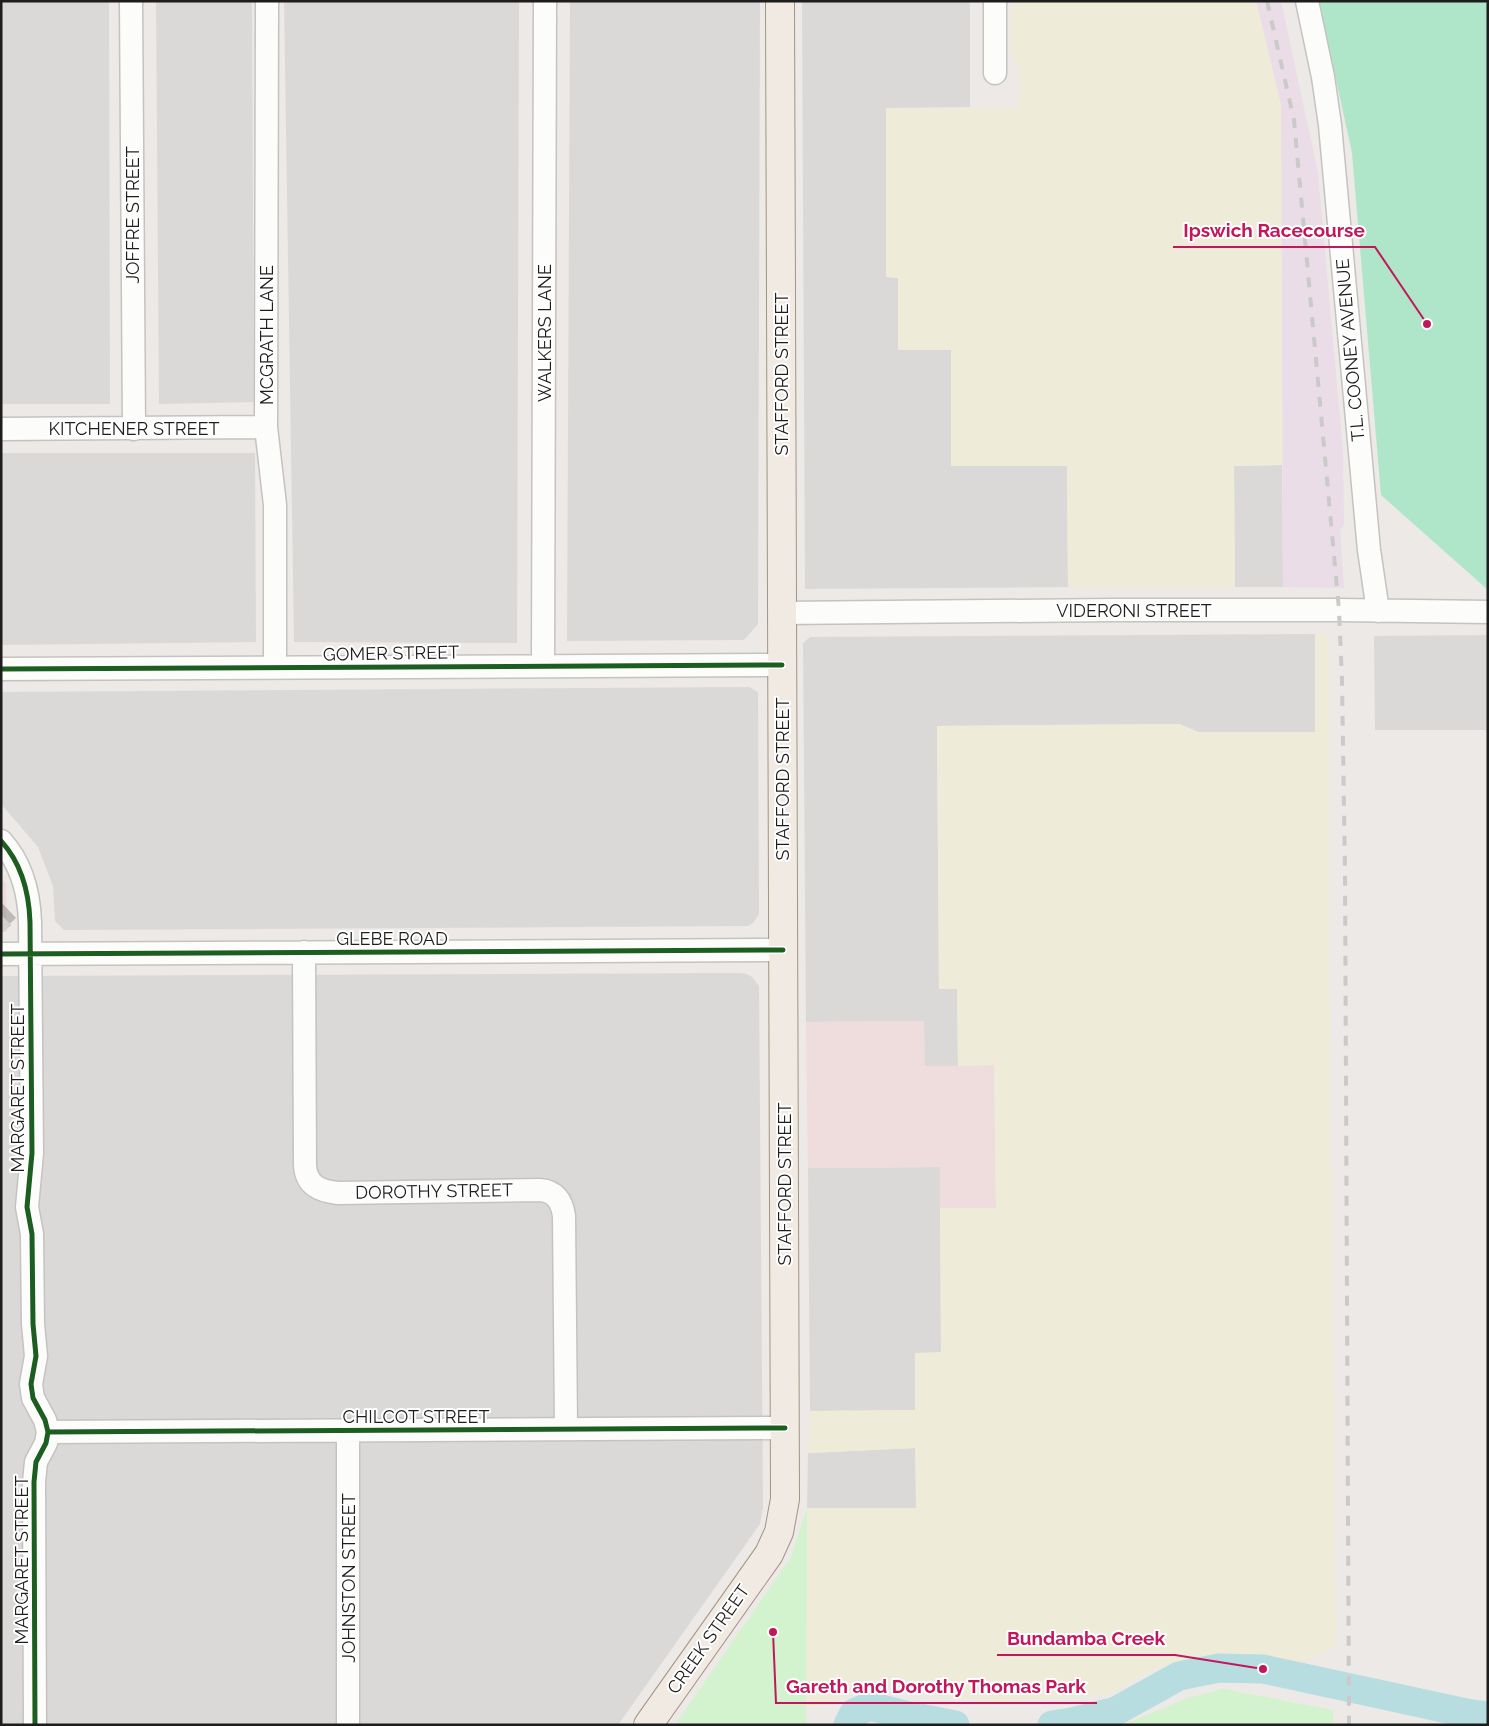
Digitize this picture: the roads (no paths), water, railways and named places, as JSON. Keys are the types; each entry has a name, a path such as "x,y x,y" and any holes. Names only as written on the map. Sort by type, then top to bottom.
{"main road":[{"name":"STAFFORD STREET","path":"769,1554 779,1532 784,1508 785,1428 780,1"},
{"name":"CREEK STREET","path":"648,1725 769,1554"}],"street":[{"name":"JOFFRE STREET","path":"131,1 134,429"},
{"name":"MCGRATH LANE","path":"267,1 266,427 274,499 275,667"},
{"name":"WALKERS LANE","path":"543,665 545,1"},
{"path":"995,1 995,73"},
{"name":"T.L. COONEY AVENUE","path":"1306,1 1323,76 1330,125 1368,541 1378,610"},
{"name":"KITCHENER STREET","path":"1,429 266,427"},
{"name":"VIDERONI STREET","path":"781,613 1113,610 1488,612"},
{"name":"GOMER STREET","path":"1,669 782,665"},
{"name":"MARGARET STREET","path":"1,841 14,857 28,895 31,954 32,1153 27,1207 32,1234 32,1324 36,1356 31,1384 33,1398 45,1420 48,1432 46,1443 36,1462 34,1475 35,1725"},
{"name":"GLEBE ROAD","path":"1,954 783,950"},
{"name":"DOROTHY STREET","path":"304,952 305,1165 308,1179 315,1187 321,1190 338,1193 540,1190 550,1192 558,1198 564,1216 566,1428"},
{"name":"CHILCOT STREET","path":"48,1432 785,1428"},
{"name":"JOHNSTON STREET","path":"348,1430 348,1725"}],"waterway":[{"path":"1052,1725 1116,1711 1179,1676 1219,1668 1263,1669 1466,1713 1488,1716"},
{"path":"848,1725 854,1713 870,1706 955,1725"}],"railway":[{"path":"1267,1 1294,120 1339,610 1345,873 1349,1725"}],"place":[{"name":"Ipswich Racecourse","path":"1427,324"},
{"name":"Gareth and Dorothy Thomas Park","path":"773,1632"},
{"name":"Bundamba Creek","path":"1263,1669"}]}
